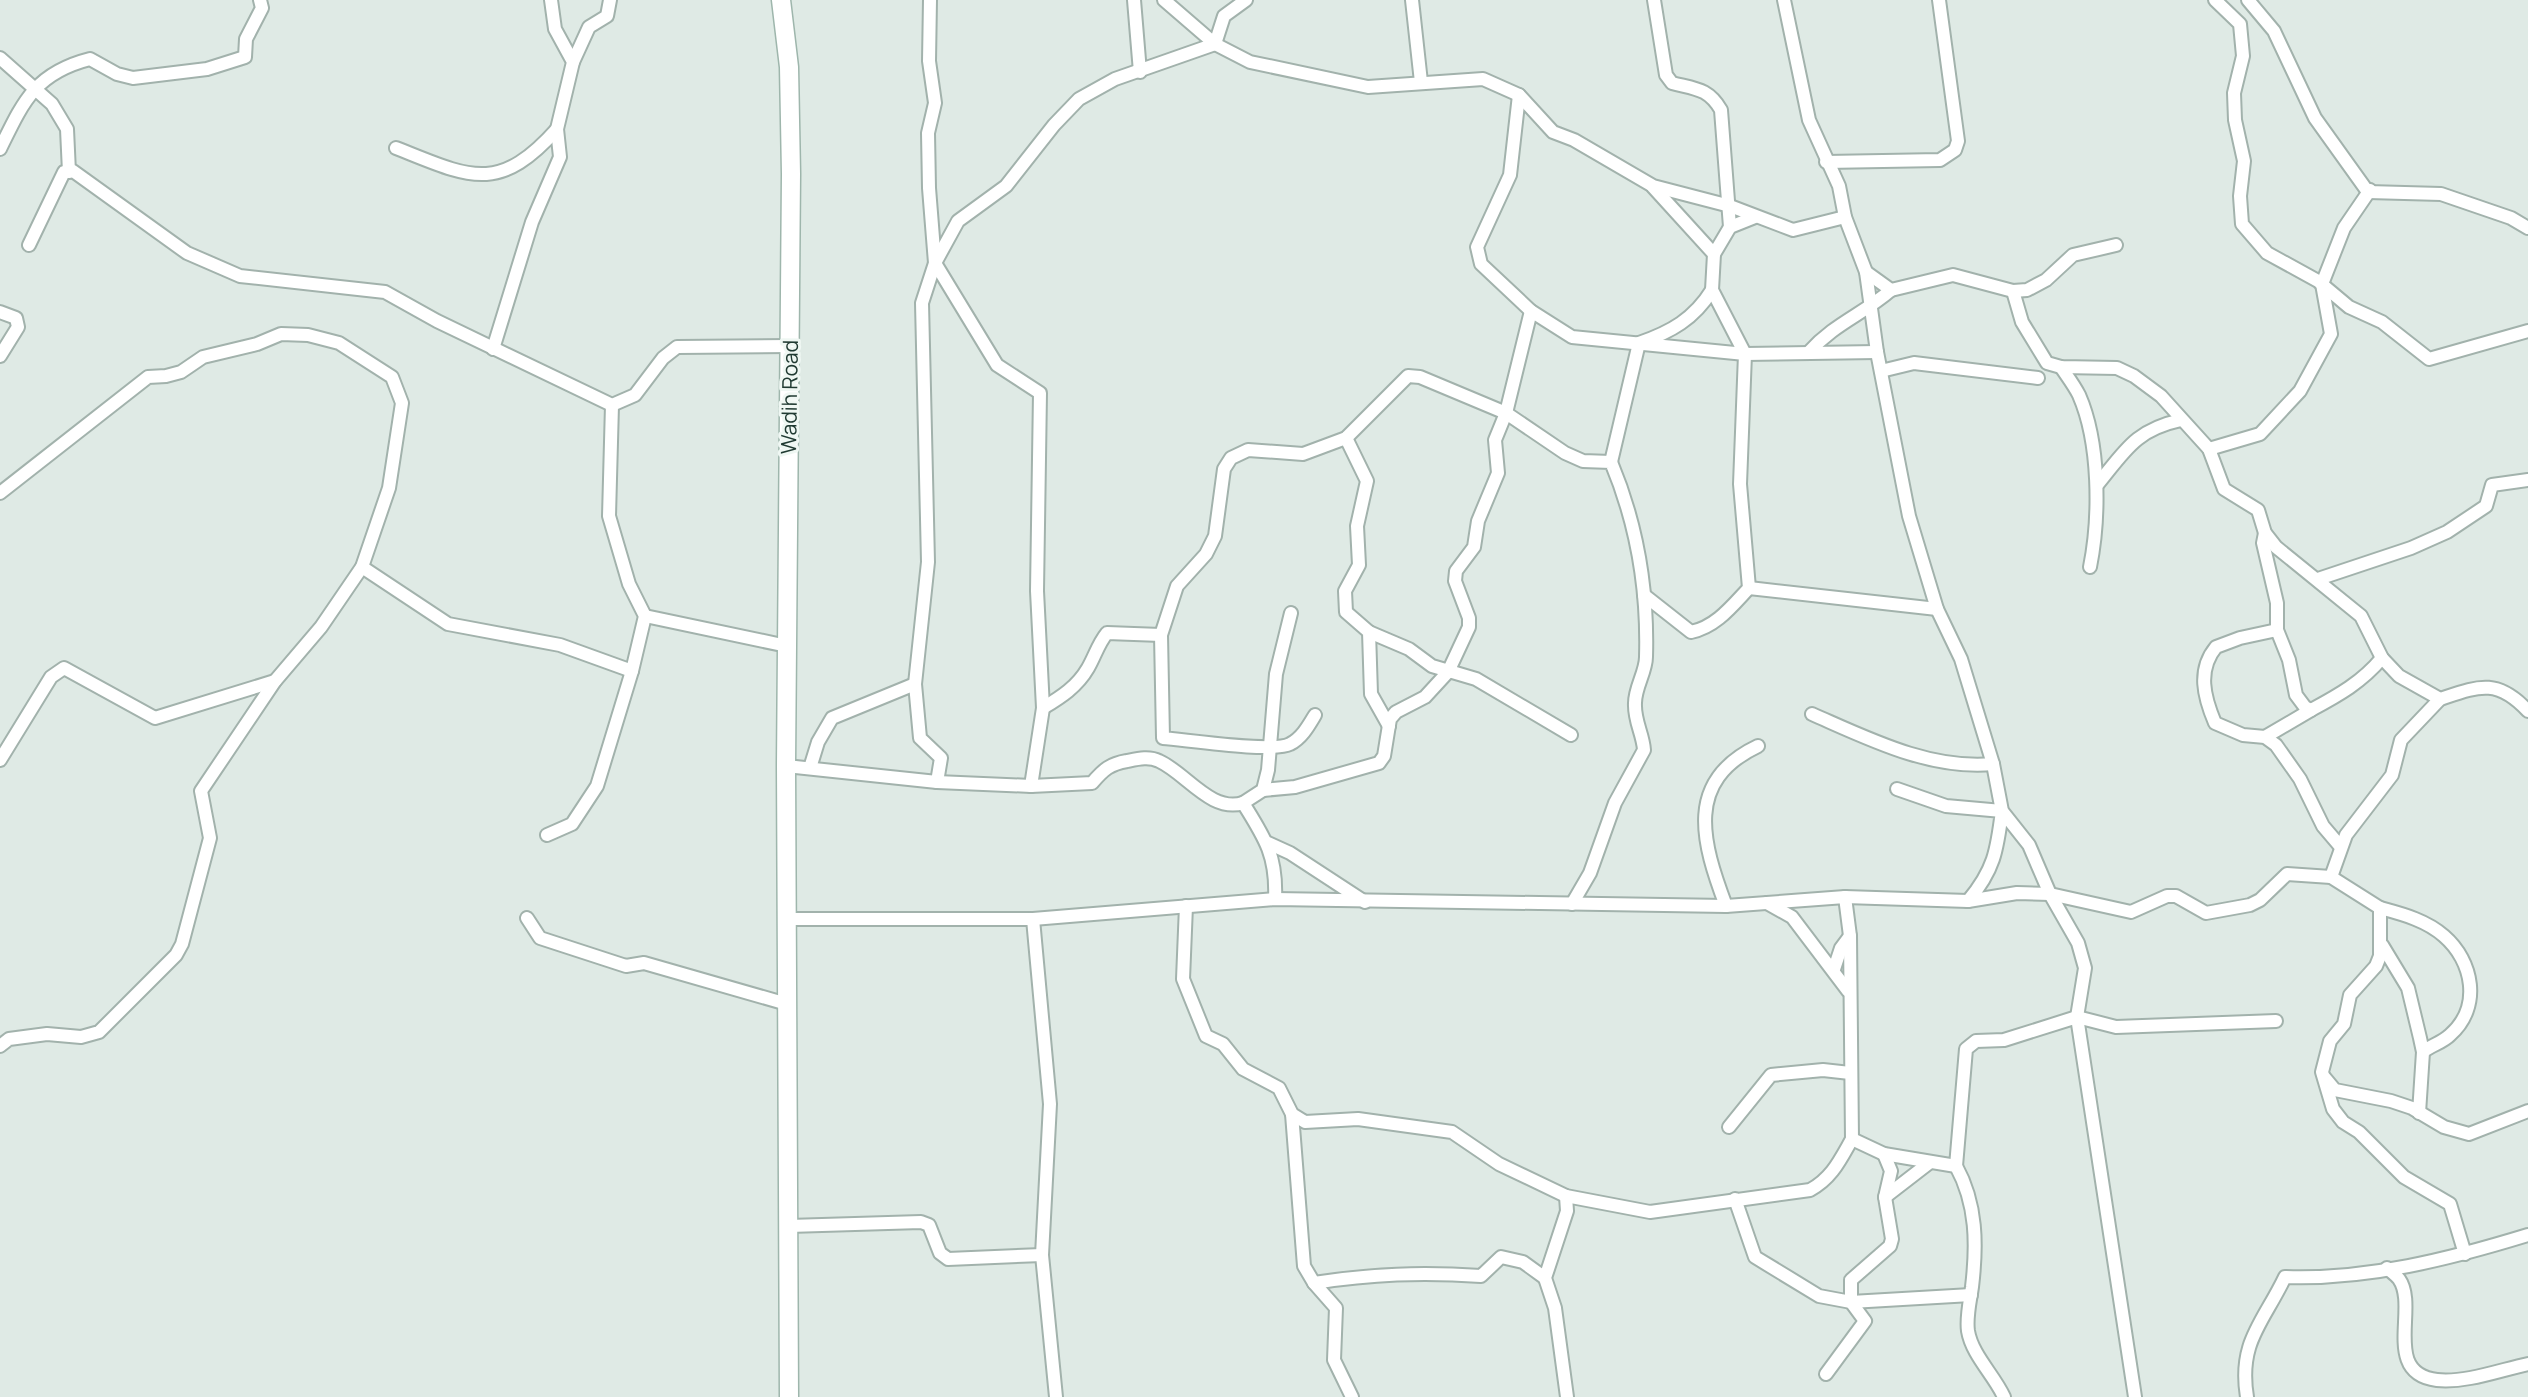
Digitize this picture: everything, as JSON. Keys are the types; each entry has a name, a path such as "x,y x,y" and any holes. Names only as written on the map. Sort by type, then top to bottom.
{"street":[{"path":"0,149 26,96 64,66 90,60 117,74 132,78 186,73 244,57 246,38 262,8 260,0"},
{"path":"551,0 555,29 573,62"},
{"path":"493,349 532,222 560,157 557,129 573,62 589,27 607,16 610,0"},
{"name":"Wadih Road","path":"781,0 789,67 786,646 789,1397"},
{"path":"930,0 929,61 935,103 928,133 929,188 935,263 997,365 1040,393 1037,591 1043,708 1031,786"},
{"path":"1134,0 1140,72"},
{"path":"1164,0 1215,44 1250,62 1368,87 1483,79 1519,95 1553,132 1574,140 1653,186 1730,206 1793,230 1845,217"},
{"path":"1215,44 1224,16 1246,0"},
{"path":"1412,0 1421,82"},
{"path":"1644,595 1691,632 1703,630 1727,612 1748,588 1741,484 1745,354 1712,290 1714,254 1730,226 1721,110 1713,96 1700,87 1672,83 1665,75 1654,0"},
{"path":"1784,0 1802,93 1826,162 1839,186 1845,217 1866,272 1877,352 1909,516 1937,609 1961,659 1993,764 2002,811 1996,857 1985,881 1968,901"},
{"path":"1826,162 1940,160 1955,150 1958,141 1939,0"},
{"path":"2216,0 2240,24 2243,56 2234,93 2235,120 2244,161 2240,196 2242,224 2267,253 2322,284 2349,307 2382,322 2429,359 2528,331"},
{"path":"2248,0 2274,32 2315,118 2369,191"},
{"path":"937,782 941,758 920,738 915,684 928,562 922,303 935,263 958,221 1006,186 1054,125 1079,99 1115,79 1215,44"},
{"path":"0,58 52,104 67,129 69,172"},
{"path":"1519,95 1510,175 1477,247 1481,264 1531,311 1572,338 1745,354 1877,352"},
{"path":"396,148 463,174 504,172 523,162 557,129"},
{"path":"29,245 64,173 73,172 187,253 240,276 385,292 493,349 612,405 635,395 663,358 677,347 789,346"},
{"path":"1653,186 1714,254"},
{"path":"2209,449 2260,434 2300,391 2331,334 2322,284 2344,228 2369,191"},
{"path":"2369,191 2441,194 2511,218 2528,228"},
{"path":"1730,226 1755,217"},
{"path":"1808,353 1837,324 1871,307 1891,290 1953,275 2013,291 2027,290 2046,279 2073,256 2116,245"},
{"path":"1866,272 1891,290"},
{"path":"1639,344 1668,333 1688,320 1712,290"},
{"path":"2013,291 2022,322 2047,363 2061,367 2124,371 2161,396 2209,449 2224,489 2258,510 2265,533 2300,568 2318,579 2361,616 2382,658 2399,676 2440,699"},
{"path":"786,766 937,782 1031,786 1092,783 1108,765 1142,758 1158,760 1219,802 1232,806 1243,803 1263,790 1295,787 1379,763 1384,756 1389,726 1396,712 1425,697 1448,672 1469,627 1469,618 1455,581 1456,571 1474,547 1478,521 1498,473 1495,440 1506,412 1531,311"},
{"path":"0,312 16,318 18,327 0,356"},
{"path":"0,493 148,377 174,374 203,357 257,344 281,334 319,337 361,355 392,377 402,403 389,488 362,567 321,628 275,681 201,791 210,838 182,944 176,955 99,1032 81,1037 47,1034 9,1039 0,1046"},
{"path":"1572,904 1590,873 1615,803 1644,750 1635,721 1634,700 1646,661 1642,562 1627,500 1611,462 1639,344"},
{"path":"1881,371 1914,363 2038,378"},
{"path":"2061,367 2079,395 2097,485 2097,532 2090,567"},
{"path":"1158,760 1164,738 1161,635 1177,586 1206,554 1215,536 1224,469 1231,458 1248,450 1303,454 1346,438 1408,376 1420,377 1506,412 1565,453 1583,461 1611,462"},
{"path":"547,835 572,824 597,786 632,671 645,616 629,584 609,516 612,405"},
{"path":"2097,485 2133,443 2154,426 2180,420"},
{"path":"1346,438 1367,481 1357,526 1359,565 1345,591 1346,612 1369,632 1448,672 1476,679 1570,734"},
{"path":"2318,579 2411,548 2447,532 2486,506 2492,485 2528,480"},
{"path":"2265,533 2263,543 2277,603 2277,630 2288,660 2296,695 2291,721"},
{"path":"362,567 448,624 559,645 632,671"},
{"path":"1748,588 1937,609"},
{"path":"1263,790 1270,747 1276,674 1291,613"},
{"path":"645,616 786,646"},
{"path":"2277,630 2240,638 2216,647 2210,655 2203,684 2215,723 2243,735 2265,737 2285,754 2323,826 2340,846"},
{"path":"1369,632 1371,694 1389,726"},
{"path":"1043,708 1070,690 1088,668 1097,645 1107,633 1161,635"},
{"path":"2265,737 2367,676 2382,658"},
{"path":"0,760 51,677 64,668 155,718 275,681"},
{"path":"810,768 818,742 832,718 915,684"},
{"path":"2331,877 2340,846 2392,775 2401,740 2440,699 2482,685 2508,693 2528,711"},
{"path":"2296,695 2305,707 2311,710"},
{"path":"1812,714 1879,743 1937,762 1964,767 1993,764"},
{"path":"1164,738 1270,747 1289,745 1303,734 1315,715"},
{"path":"1726,906 1707,848 1704,807 1708,791 1726,766 1758,747"},
{"path":"1897,789 1945,806 2002,811 2029,845 2050,894 2078,943 2085,968 2077,1017 2135,1397"},
{"path":"1243,803 1268,844 1274,860 1275,899"},
{"path":"1268,844 1290,853 1365,902"},
{"path":"787,919 1033,919 1275,899 1726,906 1845,897 1968,901 2017,893 2050,894 2132,912 2157,899 2176,896 2206,913 2216,913 2260,900 2287,874 2308,873 2331,877 2380,908 2409,916 2443,935 2458,951 2467,969 2471,989 2469,1006 2452,1034 2423,1052"},
{"path":"1292,1114 1305,1122 1359,1119 1452,1132 1499,1164 1566,1196 1650,1212 1810,1190 1826,1181 1852,1139 1848,992 1850,936 1845,897"},
{"path":"1767,903 1792,917 1834,969 1848,992"},
{"path":"1186,906 1183,979 1206,1036 1223,1044 1243,1069 1279,1088 1292,1114 1300,1247 1304,1266 1314,1283 1336,1308 1334,1360 1352,1397"},
{"path":"2380,908 2382,945 2376,966 2350,995 2344,1024 2330,1041 2322,1072 2333,1109 2343,1122 2359,1132 2404,1177 2450,1204 2465,1254"},
{"path":"527,918 540,938 626,966 644,963 787,1004"},
{"path":"1033,919 1049,1104 1042,1255 1056,1397"},
{"path":"1834,969 1841,948 1850,936"},
{"path":"2382,945 2408,988 2423,1052 2419,1113"},
{"path":"2004,1397 1971,1343 1968,1328 1975,1257 1973,1208 1967,1185 1956,1166 1966,1049 1969,1043 2004,1040 2077,1017 2116,1027 2276,1021"},
{"path":"1730,1126 1771,1075 1823,1070 1850,1073"},
{"path":"2322,1072 2335,1090 2392,1101 2444,1127 2469,1134 2500,1120 2528,1112"},
{"path":"1852,1139 1884,1154 1956,1166"},
{"path":"1866,1321 1851,1302 1851,1280 1871,1266 1890,1246 1891,1231 1885,1197 1891,1171 1884,1154"},
{"path":"1885,1197 1929,1163"},
{"path":"1566,1196 1567,1211 1545,1278 1555,1308 1567,1397"},
{"path":"1735,1199 1755,1257 1819,1296 1851,1302 1971,1295"},
{"path":"789,1226 921,1222 929,1225 940,1253 948,1258 1042,1255"},
{"path":"2247,1397 2244,1380 2247,1345 2286,1277 2324,1278 2387,1268 2465,1254 2528,1235"},
{"path":"1314,1283 1376,1273 1427,1272 1481,1276 1501,1257 1522,1262 1545,1278"},
{"path":"2387,1268 2399,1279 2404,1293 2405,1353 2412,1366 2422,1375 2436,1380 2457,1379 2528,1364"},
{"path":"1826,1374 1879,1300"}]}
